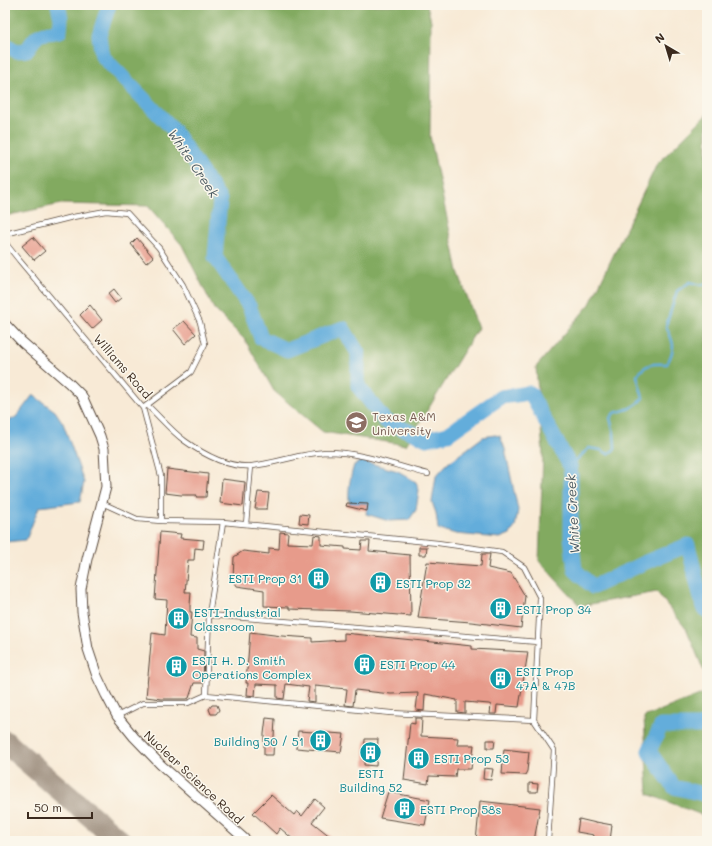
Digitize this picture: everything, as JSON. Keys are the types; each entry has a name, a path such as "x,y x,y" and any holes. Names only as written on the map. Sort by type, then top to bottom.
{"street":[{"name":"Nuclear Science Road","path":"5,324 22,342 70,383 82,396 100,436 104,449 106,487 86,559 81,589 82,612 88,649 96,676 117,716 134,738 161,765 246,841"}],"lane":[{"name":"Williams Road","path":"5,234 73,217 106,211 127,214 159,248 183,286 200,322 205,344 191,372 145,407 19,260 7,245 5,240"},
{"path":"145,407 184,440 202,452 237,466 251,466 277,462 296,456 326,452 343,453 386,462 428,474"},
{"path":"145,407 161,476 161,521"},
{"path":"246,524 251,466"},
{"path":"101,503 137,519 246,524 438,543 502,552 524,567 540,598 534,720 554,750 548,841"},
{"path":"206,695 209,615 223,522"},
{"path":"209,615 538,642"},
{"path":"117,716 143,704 188,703 206,695 391,713 534,720"}],"green space":[{"path":"5,5 427,5 431,21 430,136 458,271 478,328 406,445 323,432 274,391 245,340 214,309 182,245 148,206 61,204 5,216"},
{"path":"707,114 707,679 687,630 657,592 580,606 539,561 543,454 536,367 590,304 657,164"},
{"path":"707,692 707,817 648,794 644,717"}],"water":[{"path":"33,395 55,411 63,423 84,482 80,502 39,507 26,540 5,542 5,423 16,417"},
{"path":"495,435 500,436 505,449 518,510 515,527 510,534 500,538 456,534 438,529 436,513 432,502 436,476 447,464 483,437"},
{"path":"362,461 398,471 416,482 419,490 416,510 409,520 389,521 366,514 368,504 360,503 359,509 350,506 350,480 354,465"}],"building":[{"path":"33,237 45,251 34,260 22,246"},
{"path":"137,238 153,257 146,263 131,244"},
{"path":"114,289 121,298 115,303 108,294"},
{"path":"90,305 102,320 92,329 80,315"},
{"path":"184,321 196,334 185,344 173,329"},
{"path":"167,469 208,474 206,497 165,493"},
{"path":"222,479 245,482 243,506 220,503"},
{"path":"258,492 269,493 267,509 255,509"},
{"path":"347,503 368,504 367,511 346,506"},
{"path":"300,514 309,515 308,524 299,523"},
{"path":"160,532 181,534 180,538 204,540 203,549 195,548 194,560 188,560 185,592 191,592 190,612 192,612 190,637 197,638 197,649 204,651 203,683 194,683 189,698 187,699 161,699 146,697 152,633 165,635 167,600 155,599"},
{"path":"280,532 288,533 287,543 313,544 314,535 321,536 321,545 361,550 362,541 370,541 369,551 410,555 411,616 350,611 289,609 289,607 264,606 264,590 237,586 233,579 234,557 243,551 269,554 269,548 279,549"},
{"path":"419,547 427,547 426,555 419,555"},
{"path":"482,554 490,554 488,568 511,573 525,596 521,628 418,618 427,562 481,566"},
{"path":"250,632 312,638 312,642 344,640 344,633 472,646 472,649 528,652 519,707 497,705 496,714 490,714 491,705 489,704 465,702 465,713 457,712 457,700 425,694 424,711 416,710 418,693 391,694 355,690 353,706 345,705 347,689 315,686 315,702 307,701 309,687 286,684 284,699 277,698 277,685 256,684 255,696 247,695 248,683 246,683"},
{"path":"212,705 217,705 219,710 216,714 211,714 209,709"},
{"path":"266,718 275,719 273,755 264,755"},
{"path":"415,718 422,718 421,736 458,738 457,745 474,745 471,769 456,769 455,777 429,776 428,784 404,780 410,723 415,724"},
{"name":"Building 50 / 51","path":"298,731 344,734 341,752 296,748"},
{"name":"ESTI Building 52","path":"365,739 378,739 376,766 364,765"},
{"path":"487,740 495,740 494,748 487,748"},
{"path":"504,749 529,752 527,771 525,775 502,774"},
{"path":"484,768 493,769 491,780 483,779"},
{"path":"529,783 538,784 537,792 529,792"},
{"name":"ESTI Prop 58s","path":"388,792 430,800 425,825 380,818"},
{"path":"271,795 294,815 297,811 302,816 315,799 324,807 312,822 336,841 295,841 280,828 276,834 253,813"},
{"path":"480,801 540,808 534,841 476,841"},
{"path":"579,819 612,825 610,841 593,841 594,835 577,832"}],"waterway":[{"name":"White Creek","path":"5,44 16,51 27,50 40,34 60,31 61,18 58,5"},
{"name":"White Creek","path":"109,5 99,35 102,56 172,128 220,200 215,257 249,306 261,338 287,350 343,328 358,353 358,386 385,421 427,439 448,434 501,397 530,393 570,466 571,536 575,570 593,587 646,562 688,545 703,607 707,611"},
{"path":"570,466 589,448 601,450 608,454 615,449 614,433 610,418 614,413 630,408 643,398 637,376 643,368 654,364 667,364 672,353 673,345 666,326 677,291 690,282 701,285 707,283"},
{"name":"White Creek","path":"707,724 698,726 661,726 649,751 674,787 707,795"}],"taxiway":[{"path":"5,742 120,841"}],"place":[{"name":"Texas A&M University","path":"356,423"},
{"name":"ESTI Prop 31","path":"318,578"},
{"name":"ESTI Prop 32","path":"381,583"},
{"name":"ESTI Prop 34","path":"500,609"},
{"name":"ESTI Industrial Classroom","path":"178,619"},
{"name":"ESTI Prop 44","path":"365,664"},
{"name":"ESTI H. D. Smith Operations Complex","path":"177,667"},
{"name":"ESTI Prop 47A & 47B","path":"500,678"},
{"name":"Building 50 / 51","path":"320,741"},
{"name":"ESTI Building 52","path":"371,752"},
{"name":"ESTI Prop 53","path":"418,758"},
{"name":"ESTI Prop 58s","path":"405,809"}]}
